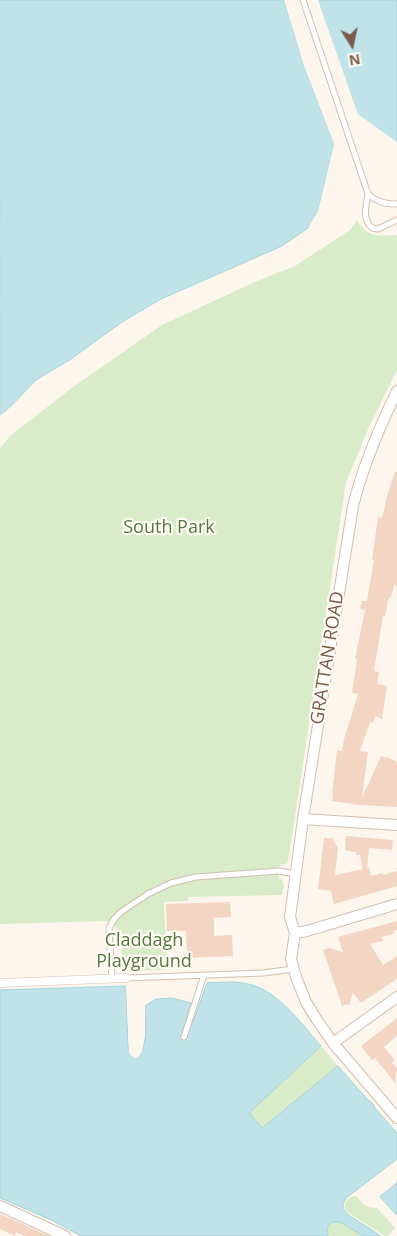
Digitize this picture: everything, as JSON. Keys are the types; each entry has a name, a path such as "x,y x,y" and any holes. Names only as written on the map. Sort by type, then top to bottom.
{"street":[{"name":"GRATTAN ROAD","path":"397,390 378,430 353,506 303,819 290,917 295,933 292,954 294,969 306,1002 333,1043 393,1107 397,1118"},
{"path":"303,819 397,825"},
{"path":"295,933 397,904"},
{"path":"0,983 126,978"},
{"path":"333,1043 397,998"},
{"path":"0,1206 65,1236"}],"lane":[{"path":"304,0 368,194 365,219 372,228 378,229 397,220"},
{"path":"368,194 379,202 397,204"},
{"path":"112,978 108,928 121,912 148,894 171,883 196,877 279,871 295,874"},
{"path":"126,978 263,973 294,969"},
{"path":"184,1037 204,975"}],"green space":[{"name":"South Park","path":"357,220 365,230 374,235 397,235 397,370 369,427 346,482 288,862 280,865 279,879 282,880 284,885 282,895 188,897 188,901 164,902 167,970 122,971 121,933 109,921 0,924 0,448 10,436 73,387 162,325 257,281 295,266 350,230"},
{"path":"321,1046 338,1066 262,1129 248,1114"},
{"path":"353,1196 356,1196 368,1207 377,1208 395,1228 388,1236 385,1236 347,1212 346,1203"},
{"path":"336,1221 363,1236 328,1236 328,1226"}],"water":[{"path":"0,0 284,0 304,66 334,144 318,211 308,228 282,246 161,299 122,322 71,359 36,380 0,415"},
{"path":"318,0 397,0 397,142 358,114"},
{"path":"235,982 258,987 276,998 285,1005 321,1046 249,1113 262,1128 338,1066 397,1133 397,1159 346,1198 343,1205 347,1214 381,1236 363,1236 340,1222 333,1222 328,1226 328,1236 81,1236 49,1219 0,1198 0,990 126,986 128,1045 131,1056 140,1055 143,1050 146,1031 145,1006 156,999 172,998 191,1003 186,1019 193,1022 207,983"},
{"path":"397,1183 397,1215 380,1197"}],"pier":[{"path":"284,0 287,0 306,66 336,143 321,212 308,228 318,211 334,144 304,66"},
{"path":"316,0 318,0 358,114 397,142 397,145 356,115"},
{"path":"126,986 128,986 131,1051 134,1055 138,1054 140,1050 143,1006 145,1003 145,1035 142,1051 136,1058 131,1056 129,1052"}],"building":[{"path":"395,472 397,472 397,586 394,585 385,616 383,616 374,671 379,672 377,684 387,686 382,719 375,716 373,723 370,722 360,751 368,752 362,798 381,756 388,757 397,762 397,807 359,805 332,801 337,750 342,751 358,694 352,693 357,659 355,659 365,610 360,609 362,601 367,601 374,560 372,560 378,517 382,518"},
{"path":"346,836 393,840 392,850 369,848 367,868 369,868 371,876 397,871 397,886 334,904 331,891 318,889 324,838 332,838 338,848 335,875 363,869 360,855 356,855 356,852 345,850"},
{"path":"230,902 231,917 214,918 214,936 232,935 233,956 187,958 186,931 167,931 166,904"},
{"path":"397,921 397,930 393,931 393,934 382,937 383,941 370,944 383,965 397,956 397,979 361,1003 353,993 349,1005 342,1006 323,950 329,948 343,952 338,937"},
{"path":"397,1018 397,1036 384,1047 395,1060 392,1063 397,1068 395,1083 375,1058 372,1060 361,1046"},
{"path":"0,1214 49,1236 25,1236 16,1232 15,1236 0,1229"}],"park label":[{"name":"Claddagh Playground","path":"144,951"}]}
